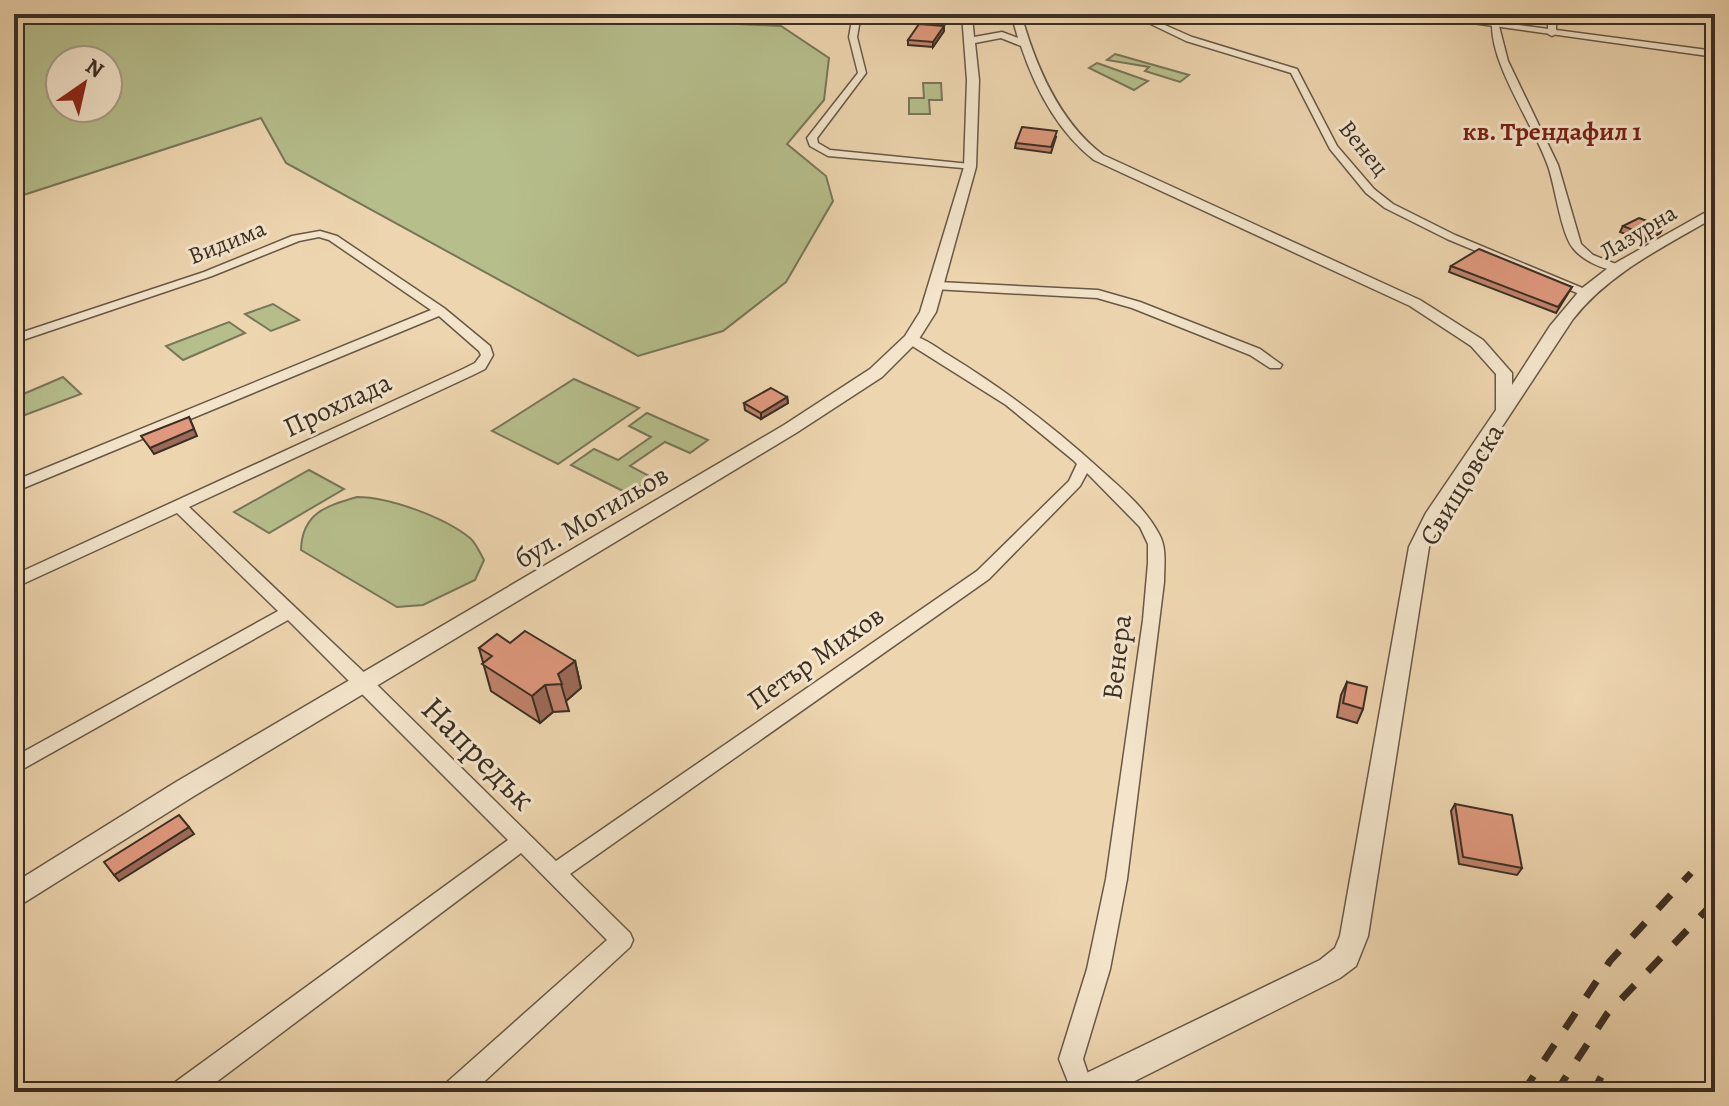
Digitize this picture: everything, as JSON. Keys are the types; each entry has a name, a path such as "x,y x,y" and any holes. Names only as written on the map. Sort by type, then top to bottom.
{"street":[{"path":"857,14 853,37 862,73 812,138 813,144 828,153 970,167"},
{"path":"970,14 994,17 1020,27"},
{"name":"бул. Могильов","path":"14,897 364,683 790,429 876,373 911,339 928,312 970,167 970,14"},
{"path":"971,34 994,17 1014,14 1048,95 1075,135 1095,156 1415,303 1477,343 1504,373 1529,357 1565,319"},
{"name":"Венец","path":"1134,14 1189,39 1294,71 1307,90 1323,132 1333,147 1370,191 1389,206 1451,237 1586,292"},
{"path":"1413,14 1715,54"},
{"path":"1552,14 1552,34"},
{"path":"1495,26 1504,61 1553,165 1576,245 1589,257 1617,268"},
{"path":"971,34 1002,35 1028,45"},
{"name":"Лазурна","path":"1565,319 1586,292 1617,268 1715,211"},
{"name":"Видима","path":"14,339 132,301 313,234 333,238 440,311"},
{"path":"938,286 1060,289 1108,296 1255,352 1275,365"},
{"name":"Прохлада","path":"14,487 440,311 485,349 486,359 480,366 14,582"},
{"path":"1504,412 1565,319"},
{"name":"Венера","path":"911,339 1026,410 1150,528 1156,544 1157,561 1110,932 1100,975 1071,1059 1082,1091"},
{"name":"Свищовска","path":"1082,1091 1330,969 1346,957 1354,936 1419,547 1436,513 1504,412 1504,373"},
{"name":"Петър Михов","path":"555,873 983,575 1038,524 1075,483 1085,463"},
{"name":"Напредък","path":"178,505 364,683 622,940 455,1092"},
{"path":"14,766 289,612"},
{"path":"183,1092 522,841"}],"green space":[{"path":"14,14 619,14 651,20 781,26 829,58 824,100 787,144 826,176 833,201 786,282 723,331 638,356 286,163 261,118 14,198"},
{"path":"1115,54 1189,75 1180,82 1145,71 1149,67 1107,60"},
{"path":"1097,63 1148,81 1134,90 1089,68"},
{"path":"923,83 941,83 942,100 929,100 930,114 909,114 909,98 924,98"},
{"path":"273,304 299,320 271,331 245,314"},
{"path":"229,322 245,333 183,360 166,346"},
{"path":"63,377 81,394 25,415 14,398"},
{"path":"574,379 639,408 558,464 492,431"},
{"path":"647,413 708,440 690,453 665,442 630,466 653,478 629,494 571,465 594,449 618,460 651,437 629,426"},
{"path":"309,470 344,489 269,533 234,512"},
{"path":"357,497 400,504 459,530 472,540 484,560 475,580 423,605 397,607 301,550 302,537 311,519 326,508"}],"building":[{"path":"919,24 944,26 933,42 908,40"},
{"path":"1022,127 1057,131 1051,147 1016,143"},
{"path":"1639,218 1663,227 1647,236 1623,226"},
{"path":"1479,249 1572,287 1558,307 1451,266"},
{"path":"771,388 787,397 761,413 744,403"},
{"path":"189,417 194,429 150,448 141,436"},
{"path":"525,631 575,661 558,674 562,684 545,685 532,696 482,664 492,656 479,648 497,634 510,643"},
{"path":"1347,682 1367,687 1363,709 1343,703"},
{"path":"1455,804 1512,815 1522,868 1463,857"},
{"path":"179,815 189,827 114,875 104,862"}],"railway":[{"path":"1523,1092 1610,961 1691,873"},
{"path":"1556,1092 1607,1014 1715,901"},
{"path":"1593,1092 1601,1077"}],"district":[{"name":"кв. Трендафил 1","path":"1552,131"}]}
